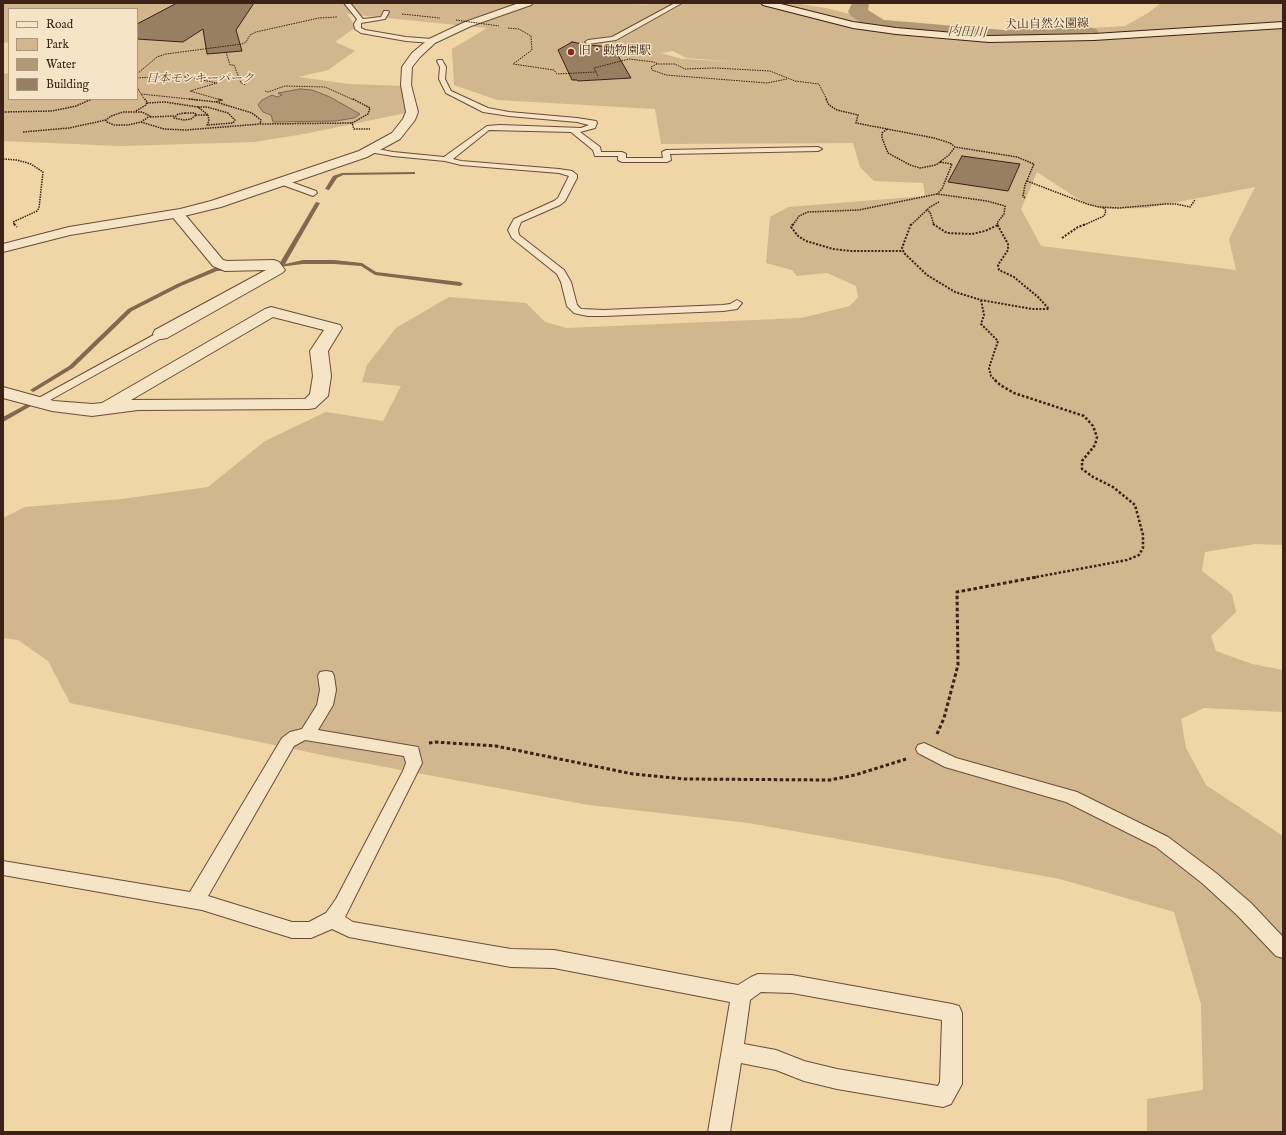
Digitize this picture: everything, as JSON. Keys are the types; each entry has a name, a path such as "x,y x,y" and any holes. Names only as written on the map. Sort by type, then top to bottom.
{"street":[{"path":"3,248 69,231 177,214 216,204 368,152 396,136 409,120 412,112 406,84 407,67 416,55 432,41 468,24 528,3"},
{"name":"犬山自然公園線","path":"766,3 821,18 860,26 910,33 989,39 1094,37 1283,25"},
{"path":"161,334 278,270 274,265 225,266 218,263 177,214"},
{"path":"3,392 67,408 107,408 138,405 309,404 319,396 322,376 319,351 334,328 271,312 107,408"}],"lane":[{"path":"347,3 359,19"},
{"path":"588,42 614,39 679,3"},
{"path":"359,19 382,18 386,12"},
{"path":"359,19 357,24 358,29 363,32 406,39 432,41"},
{"path":"440,62 443,67 442,80 446,89 451,95 486,110 498,113 589,121 593,123 592,126 588,128 574,131 487,128 450,157 445,159"},
{"path":"574,131 594,147 598,154 622,154 622,152 818,149"},
{"path":"368,152 445,159 461,163 558,171 573,175 573,178 562,199 557,203 517,221 513,230 515,236 561,272 566,282 572,306 578,311 604,313 724,308 733,307 737,303"},
{"path":"283,182 313,193"},
{"path":"39,402 161,334"},
{"path":"307,734 325,705 328,690 326,676"},
{"path":"3,868 195,901 202,902 292,930 311,930 333,919 343,905 411,771 414,763 412,751 307,734 296,736 288,742 195,901"},
{"path":"924,749 951,763 1071,797 1162,842 1209,878 1244,908 1283,950"},
{"path":"333,919 349,929 512,958 554,959 741,995"},
{"path":"719,1132 741,995 758,983 792,984 952,1013 951,1084 943,1097 837,1079 804,1071 776,1060 732,1052"}],"path":[{"path":"386,12 440,18"},
{"path":"138,73 156,57 166,54 242,44 246,42 250,35 256,32 319,18 359,19"},
{"path":"456,20 499,26"},
{"path":"505,27 519,30 531,36 532,50 512,64 554,70 557,74 596,72"},
{"path":"226,52 230,65 234,65 241,83 246,85"},
{"path":"598,76 594,68 629,59 654,62 658,64 675,64 685,69 705,68 763,71 776,73 787,79 795,81 819,84 829,105 837,110 858,115 856,123 934,138 950,143 955,147 1018,157 1034,164 1023,196 1025,198"},
{"path":"658,64 651,67 652,70 666,75 767,83 787,79"},
{"path":"138,78 167,76 188,77 217,83 190,91 222,100 216,102"},
{"path":"141,122 164,129 199,130 260,124 352,122 368,114 370,108 325,87 285,86 268,92 265,91"},
{"path":"138,89 147,103"},
{"path":"141,94 216,102 252,113 261,120 260,124"},
{"path":"3,112 52,111 76,106 90,100"},
{"path":"136,111 147,103 165,102 207,107 228,113 235,120 233,123 206,125 209,121 208,115 204,110 198,107"},
{"path":"23,132 69,128 106,120 117,114 136,111 149,114 150,117"},
{"path":"106,120 114,124 128,125 141,122 150,117 174,116 188,113 195,113 196,116"},
{"path":"174,116 177,119 184,120 194,118 196,116 208,115"},
{"path":"352,122 354,129 375,130"},
{"path":"887,129 882,134 882,138 888,154 910,165 920,168 936,165 955,147"},
{"path":"3,159 18,160 31,164 43,172 39,208 37,211 13,222 28,241"},
{"path":"937,194 942,189 952,164 940,162"},
{"path":"1027,181 1087,204 1103,207 1119,208 1165,204 1190,206 1196,200"},
{"path":"937,194 987,201 1005,206 1004,214 997,223 1008,244 1008,250 1005,257 998,264 999,270 1014,277 1038,297 1049,309 1032,310 981,300 948,289 927,275 903,251 833,249 806,241 798,236 791,227 799,216 808,212 859,210 937,194"},
{"path":"903,251 904,237 911,224 926,210 939,202"},
{"path":"1062,238 1078,226 1104,216 1106,211 1103,207"},
{"path":"926,210 930,212 933,224 947,233 972,234 998,225"},
{"path":"412,751 421,744 434,742 496,746 633,774 685,779 830,780 901,762 924,749 933,741 944,718 958,665 957,592 1127,560 1139,556 1143,548 1143,535 1135,505 1113,487 1093,477 1082,469 1082,461 1095,445 1097,437 1093,426 1084,416 1014,393 1000,385 991,376 989,368 998,341 981,324 984,315 981,300"}],"green space":[{"name":"日本モンキーパーク","path":"3,3 633,3 793,3 826,8 896,26 938,31 1024,32 1125,26 1148,13 1161,3 1283,3 1283,545 1255,544 1205,552 1202,571 1232,594 1236,612 1211,636 1216,651 1252,664 1283,670 1283,712 1204,708 1181,719 1186,748 1206,785 1283,836 1283,1132 1147,1132 1147,1099 1203,1090 1201,1004 1174,912 1060,879 749,823 589,805 337,758 70,703 48,661 18,640 3,638 3,518 25,507 122,499 208,487 265,441 326,412 383,421 401,386 362,382 367,365 396,328 449,297 526,303 545,322 567,328 801,318 850,306 858,297 856,286 827,273 797,276 792,270 766,263 770,217 788,207 925,196 923,183 874,181 860,167 853,143 661,144 655,109 497,100 454,85 452,49 487,28 347,14 356,27 335,42 355,51 328,70 298,77 349,84 404,86 406,113 304,134 254,142 121,146 3,141 3,74 8,73 8,100 138,100 138,8 8,8 8,42 3,43","holes":["633,3 652,5 628,4","673,51 686,58 737,62 682,59 661,53","1037,172 1086,204 1102,209 1147,208 1255,187 1229,239 1236,270 1041,246 1021,209"]}],"water":[{"path":"300,89 312,90 330,97 360,114 354,118 336,121 273,122 271,115 263,112 258,105 262,100 272,95 277,97 282,95 278,93"}],"building":[{"path":"177,3 254,3 236,30 242,51 207,54 203,29 183,42 138,39 138,23"},
{"path":"572,42 613,47 631,78 578,81 572,80 558,50"},
{"path":"962,156 1020,164 1008,191 948,182"}],"waterway":[{"name":"内田川","path":"860,5 858,12 879,25 1003,36 1089,33"},
{"path":"327,189 335,177 342,174 413,173"},
{"path":"318,203 281,266 303,262 334,262 362,265 375,273 460,284"},
{"path":"33,390 71,367 130,310 179,285 216,269 231,269"},
{"path":"3,420 29,405"}],"place":[{"name":"旧・動物園駅","path":"571,52"}]}
